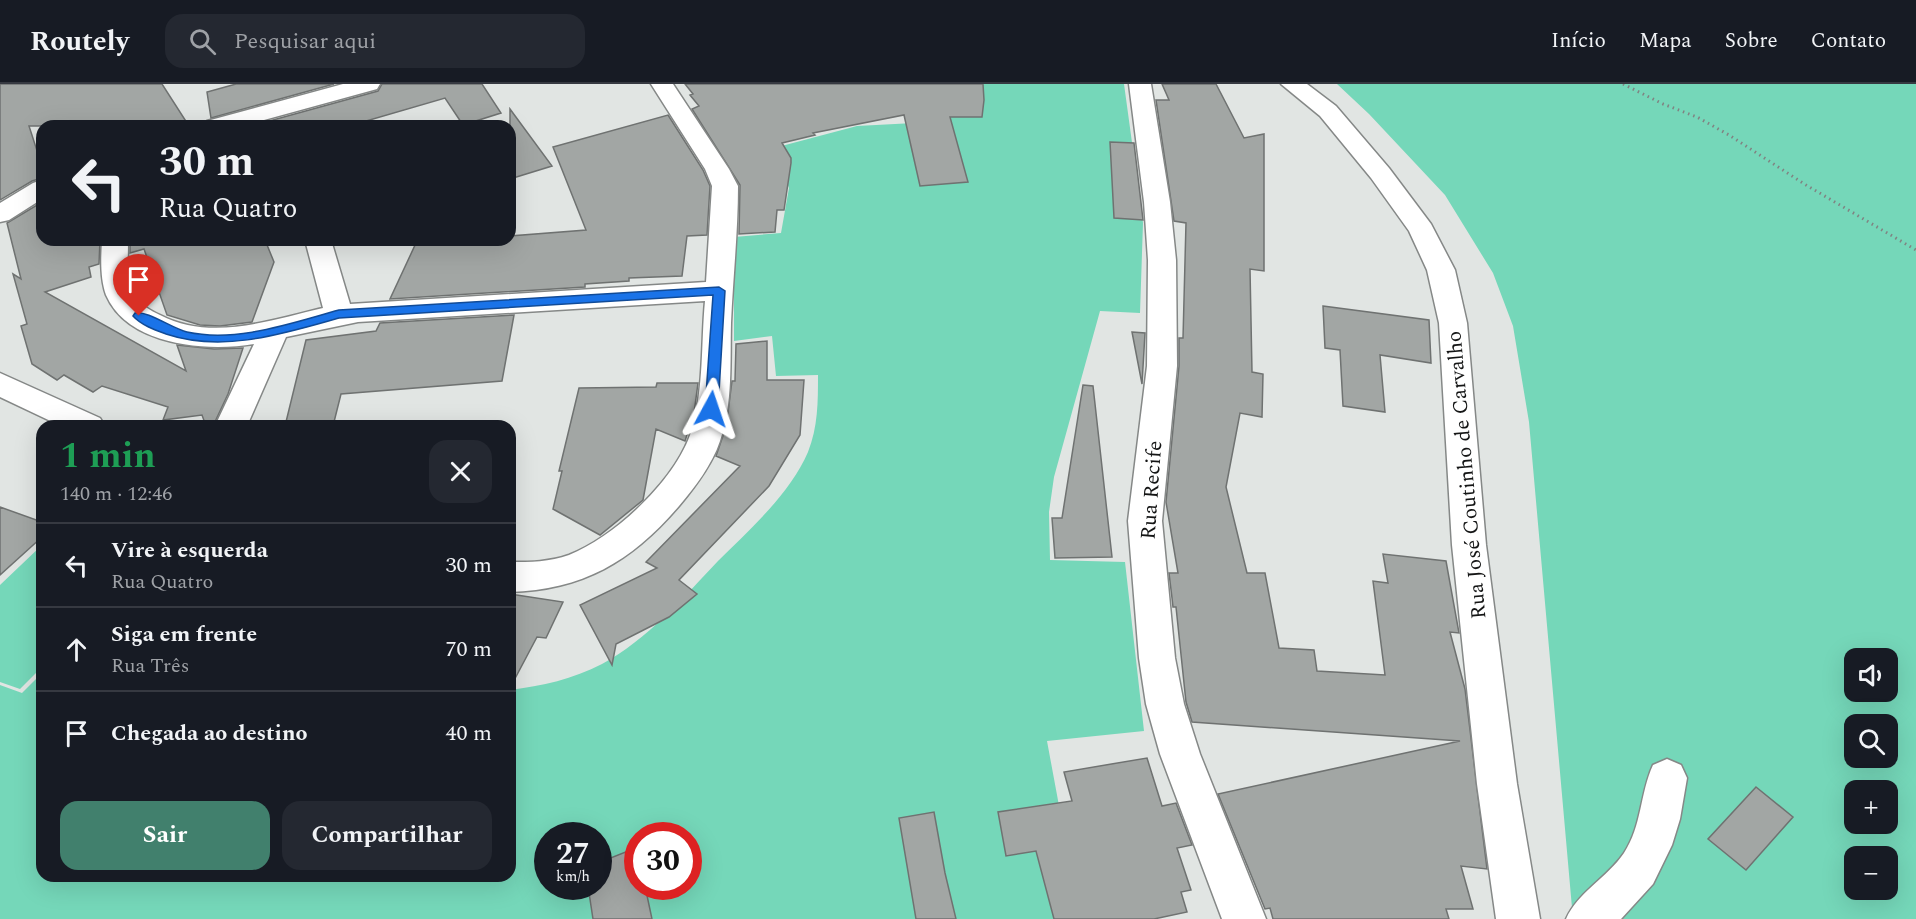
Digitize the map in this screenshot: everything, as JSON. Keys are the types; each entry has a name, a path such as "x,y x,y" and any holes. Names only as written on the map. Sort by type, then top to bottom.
{"street":[{"path":"260,120 282,117 369,84"},
{"path":"516,577 550,574 575,567 611,550 638,530 681,481 704,443 709,426 725,186 662,84"},
{"name":"Rua Recife","path":"1140,84 1157,202 1162,260 1162,366 1144,521 1157,657 1165,704 1180,754 1244,919"},
{"name":"Rua José Coutinho de Carvalho","path":"1293,84 1328,111 1380,173 1422,230 1441,270 1453,323 1469,545 1497,784 1518,919"},
{"path":"0,214 36,192"},
{"path":"114,246 117,283 123,301 148,322 174,333 206,339 240,338 274,332 339,314 719,291"},
{"path":"320,246 339,314"},
{"path":"234,420 274,332"},
{"path":"0,384 76,420"},
{"path":"1588,919 1629,881 1645,858 1656,836 1667,778"}],"path":[{"path":"1623,84 1663,104 1697,117 1729,135 1806,185 1916,250"}],"green space":[{"path":"951,84 1124,84 1143,223 1140,313 1100,311 1054,477 1049,512 1050,560 1125,562 1144,731 1047,741 1080,919 0,919 0,685 22,693 36,679 36,882 516,882 516,689 546,684 580,674 602,664 635,643 756,524 791,482 808,452 816,424 818,375 776,376 772,336 734,341 734,237 781,233 789,188 774,148 857,126 914,123"},
{"path":"1337,84 1916,84 1916,919 1573,919 1529,422 1513,326 1493,273 1445,195 1369,114"},
{"path":"36,551 36,673 20,689 0,682 0,585"}],"building":[{"path":"0,84 162,84 185,120 36,120 36,126 29,126 36,148 36,180 0,200"},
{"path":"236,84 334,84 211,118 207,92"},
{"path":"382,84 482,84 501,113 479,120 460,120 445,98 370,120 273,120 378,91"},
{"path":"685,84 983,84 982,117 950,117 968,182 920,186 904,115 813,133 815,135 782,143 791,158 791,163 784,210 777,210 775,232 739,234 740,185 692,109 699,106"},
{"path":"1162,84 1216,84 1244,138 1264,134 1264,271 1250,269 1252,372 1263,374 1262,417 1240,413 1226,487 1247,573 1265,573 1279,648 1314,650 1317,671 1385,675 1373,581 1388,583 1383,554 1446,561 1459,633 1450,632 1465,689 1487,869 1461,866 1473,909 1446,909 1449,919 1273,919 1270,908 1265,909 1218,794 1460,741 1192,722 1186,702 1176,607 1173,607 1169,573 1178,573 1166,502 1179,366 1179,338 1183,338 1186,223 1174,221 1156,100 1169,100"},
{"path":"510,109 552,166 516,177 516,120 510,120"},
{"path":"668,115 703,170 710,186 707,235 687,236 682,276 629,278 629,281 585,284 585,287 390,299 415,246 516,246 516,236 586,230 553,147"},
{"path":"1110,142 1134,143 1143,220 1114,218"},
{"path":"36,206 36,246 100,246 99,264 89,267 91,277 45,292 186,371 177,345 214,349 243,348 228,394 216,420 204,420 202,415 163,420 168,407 102,386 93,392 64,375 57,380 32,364 21,326 27,324 13,274 21,279 7,223"},
{"path":"130,246 267,246 274,262 252,322 220,326 200,325 167,315 144,249 130,253"},
{"path":"1323,306 1429,320 1431,363 1380,355 1385,412 1343,406 1340,350 1325,348"},
{"path":"514,315 502,381 341,394 334,420 286,420 306,340 376,331 380,323"},
{"path":"1132,332 1145,333 1142,384"},
{"path":"767,341 767,380 804,380 800,435 769,486 679,580 697,594 669,617 616,644 612,665 580,605 657,568 646,562 740,466 716,456 726,427 732,381 735,381 736,344"},
{"path":"657,383 698,383 694,413 685,441 656,429 643,500 600,535 553,509 562,471 559,471 579,388 656,387"},
{"path":"1083,385 1093,386 1112,557 1055,558 1052,518 1062,518"},
{"path":"0,507 36,520 36,542 0,575"},
{"path":"516,595 563,602 546,638 537,637 516,677"},
{"path":"1147,758 1162,806 1176,803 1192,845 1177,848 1191,890 1181,892 1187,912 1154,919 1054,919 1036,851 1006,856 998,812 1072,801 1064,772"},
{"path":"1756,787 1793,817 1746,870 1708,839"},
{"path":"934,812 956,919 916,919 899,818"},
{"path":"624,853 624,900 648,900 652,919 593,919 590,900 612,900 612,857"}],"route":[{"path":"139,316 174,333 212,340 240,338 284,330 339,314 358,312 719,291 711,409"}]}
